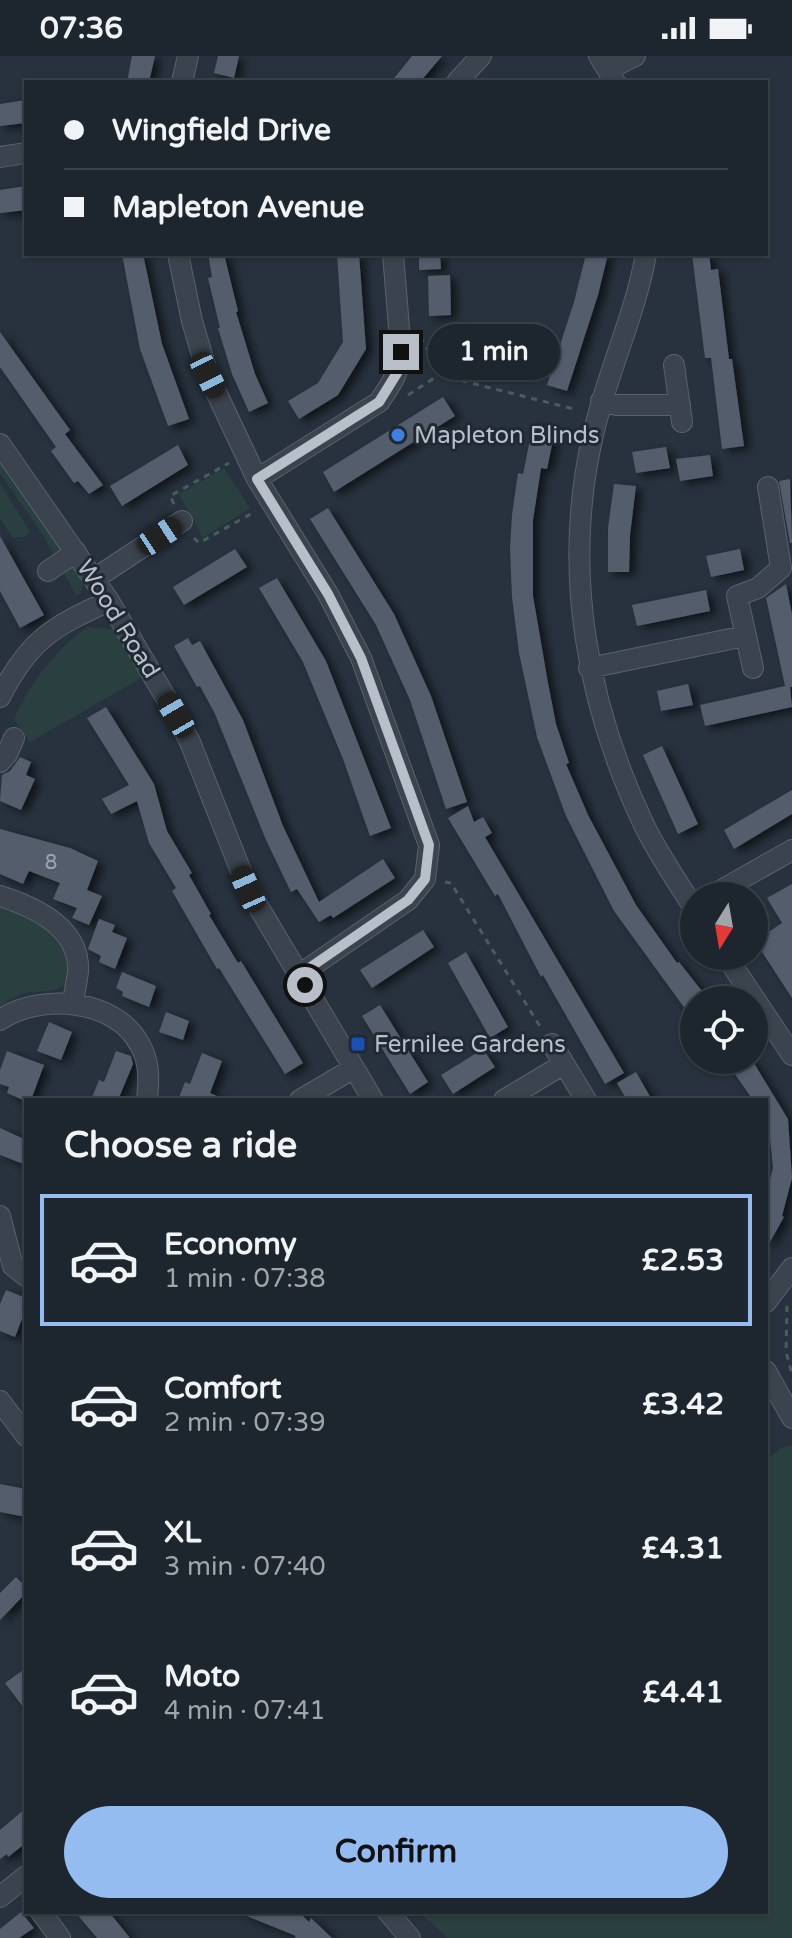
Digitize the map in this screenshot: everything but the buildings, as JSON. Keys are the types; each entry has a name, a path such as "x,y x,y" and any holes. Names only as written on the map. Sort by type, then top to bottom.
{"street":[{"path":"182,80 188,56"},
{"path":"459,80 481,56"},
{"path":"608,69 635,56"},
{"path":"0,157 24,153"},
{"path":"178,256 192,321 208,375 257,479 328,594 361,658 429,845 425,879 408,900 299,975"},
{"path":"257,479 379,402 392,385 401,362 393,256"},
{"path":"646,256 599,408 586,473 579,538 582,620 600,712 623,776 645,827 680,884"},
{"path":"599,408 617,405 681,414 674,365"},
{"name":"Wood Road","path":"0,444 109,601 190,742 248,889 372,1098"},
{"path":"753,668 737,596 758,588 781,568 768,487"},
{"path":"94,579 182,521"},
{"path":"48,571 76,552"},
{"path":"0,697 20,660 37,642 82,613 109,601"},
{"path":"589,668 745,636"},
{"path":"5,760 14,738"},
{"path":"736,882 792,850"},
{"path":"0,896 44,914 70,941 78,969 73,1004"},
{"path":"735,970 792,1055"},
{"path":"0,1020 30,1005 73,1004 115,1019 136,1037 148,1069 147,1098"},
{"path":"552,1044 585,1098"},
{"path":"507,1098 564,1064"},
{"path":"303,1098 354,1068"},
{"path":"0,1216 4,1255 24,1274"},
{"path":"768,1299 790,1271"},
{"path":"768,1375 792,1418"},
{"path":"0,1401 24,1433"},
{"path":"0,1897 24,1884"},
{"path":"42,1914 60,1938"},
{"path":"390,1914 410,1938"}],"path":[{"path":"383,396 396,402 439,375 599,408"},
{"path":"246,453 170,496 182,521 199,543 272,502"},
{"path":"425,879 451,883 552,1044"},
{"path":"787,1305 786,1352 792,1374"}],"green space":[{"path":"0,453 84,579 80,594 76,595 44,537 0,473"},
{"path":"224,468 250,508 203,538 179,494"},
{"path":"0,483 30,532 23,537 13,538 0,519"},
{"path":"87,627 117,630 148,674 30,742 14,719 20,706 54,657"},
{"path":"0,905 35,920 52,932 63,950 70,980 58,989 19,995 0,1007"},
{"path":"792,1445 792,1938 448,1938 421,1914 768,1914 768,1458 781,1448"}],"place":[{"name":"Mapleton Blinds","path":"398,435"},
{"name":"Fernilee Gardens","path":"358,1044"}],"route":[{"path":"305,985 299,975 408,900 425,879 429,845 361,658 328,594 257,479 379,402 392,385 401,362 401,352"}]}
